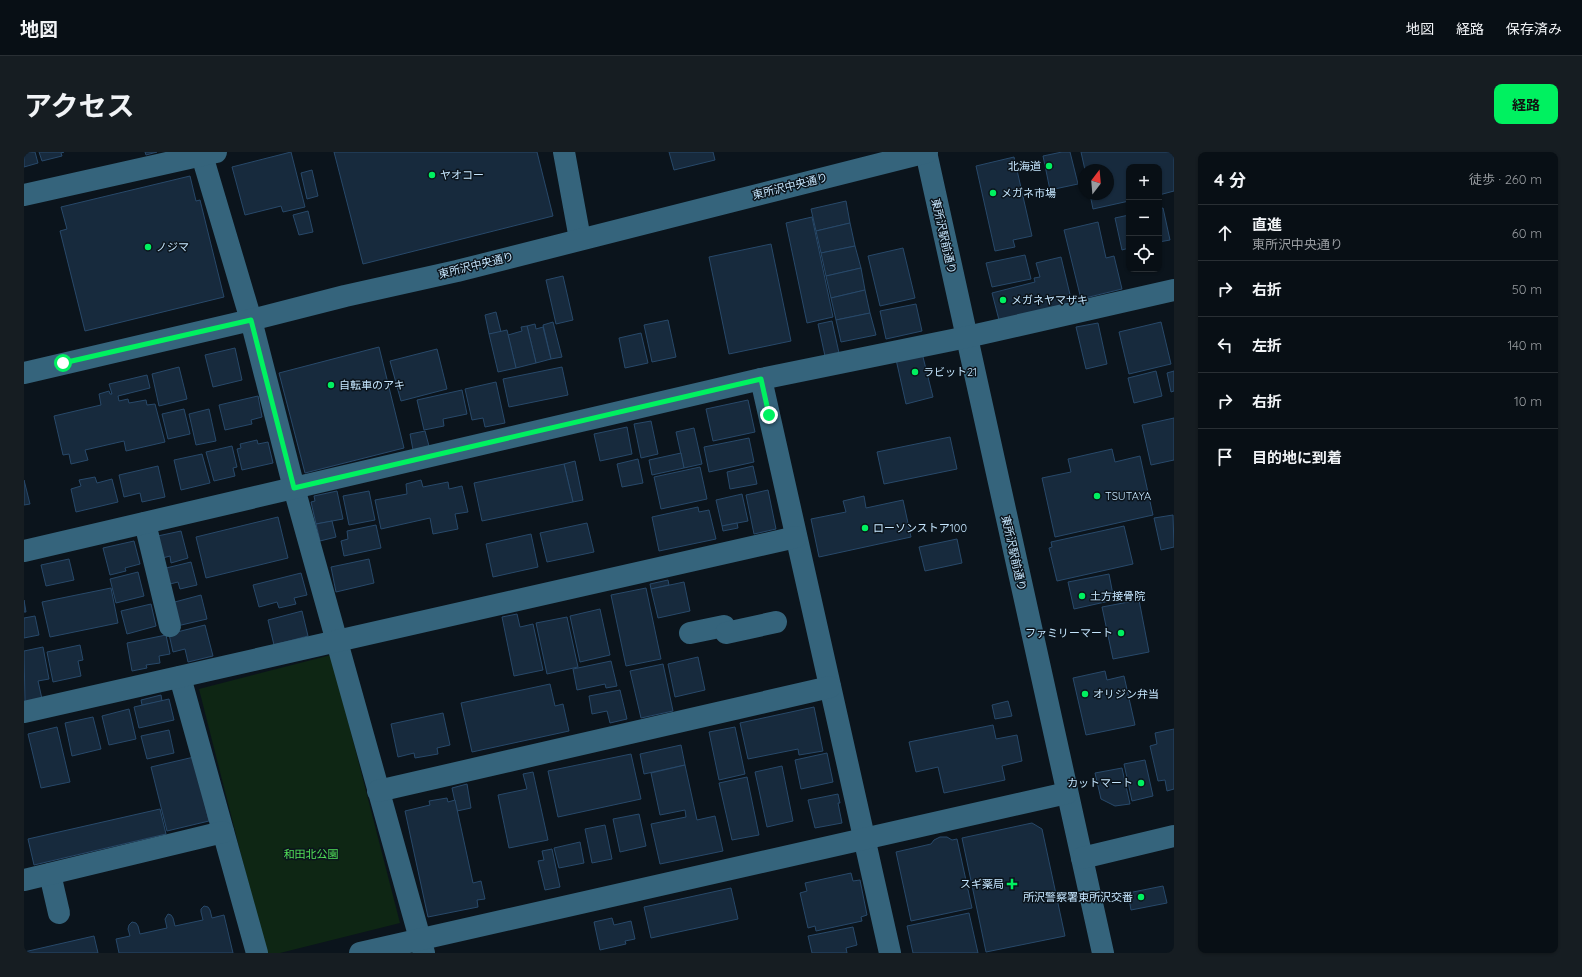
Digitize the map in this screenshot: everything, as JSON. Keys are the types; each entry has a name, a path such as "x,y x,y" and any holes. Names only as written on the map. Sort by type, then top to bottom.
{"street":[{"path":"564,152 580,239"},
{"name":"東所沢中央通り","path":"24,372 457,271 926,152"},
{"name":"東所沢駅前通り","path":"926,152 1103,953"},
{"path":"24,195 207,153 294,488 422,946"},
{"path":"24,551 761,379 967,337 1174,290"},
{"path":"761,379 890,953"},
{"path":"145,523 170,626"},
{"path":"24,712 796,537"},
{"path":"690,633 776,622"},
{"path":"180,677 257,953"},
{"path":"378,790 830,687"},
{"path":"360,953 422,946 864,839 1067,793"},
{"path":"24,880 223,832"},
{"path":"1082,858 1170,839"},
{"path":"50,874 59,913"}],"green space":[{"name":"和田北公園","path":"331,655 400,923 280,953 266,953 199,689"}],"building":[{"path":"24,152 35,152 38,163 24,167"},
{"path":"39,152 64,152 61,153 62,156 42,161"},
{"path":"145,152 157,152 146,155"},
{"path":"291,152 305,207 283,212 281,206 245,215 232,167"},
{"path":"334,152 537,152 553,216 363,264"},
{"path":"669,152 713,152 715,160 674,170"},
{"path":"1070,152 1078,184 1050,190 1043,156"},
{"path":"1081,152 1174,152 1174,191 1162,194 1162,164 1126,164 1126,202 1093,209 1091,200 1114,200 1114,164 1084,164"},
{"path":"1014,157 1032,236 1013,240 1015,247 995,251 976,166"},
{"path":"312,170 318,196 307,199 301,173"},
{"path":"190,176 196,201 200,200 224,297 85,331 60,231 67,229 61,207"},
{"path":"846,201 850,223 816,231 811,209"},
{"path":"1163,208 1170,240 1162,241"},
{"path":"308,211 313,232 299,235 293,215"},
{"path":"1126,216 1126,249 1122,250 1115,218"},
{"path":"812,217 833,317 807,323 786,223"},
{"path":"1098,222 1106,258 1114,256 1122,289 1081,299 1064,230"},
{"path":"850,223 855,246 821,253 816,231"},
{"path":"771,244 791,341 729,354 709,257"},
{"path":"855,246 861,268 826,276 821,253"},
{"path":"903,248 915,298 880,306 868,256"},
{"path":"1025,255 1031,279 992,287 986,263"},
{"path":"1061,257 1072,303 999,320 992,293 1035,282 1034,278 1040,277 1036,263"},
{"path":"861,268 865,290 831,298 826,276"},
{"path":"563,276 573,320 556,324 546,280"},
{"path":"865,290 870,313 836,320 831,298"},
{"path":"916,304 922,331 886,339 880,311"},
{"path":"496,312 501,332 489,334 485,315"},
{"path":"870,313 876,335 841,342 836,320"},
{"path":"668,320 676,357 652,362 644,325"},
{"path":"832,321 839,353 825,356 818,324"},
{"path":"553,322 562,357 551,359 543,325"},
{"path":"1161,322 1171,364 1129,374 1119,332"},
{"path":"1098,323 1107,364 1086,369 1076,327"},
{"path":"535,324 536,329 543,327 551,359 536,363 527,326"},
{"path":"527,326 536,363 516,368 508,335 522,331 521,327"},
{"path":"507,330 516,368 498,372 489,334"},
{"path":"641,333 648,363 625,368 619,338"},
{"path":"379,347 404,448 305,473 279,373"},
{"path":"235,348 242,380 213,387 205,355"},
{"path":"437,349 447,389 401,401 390,361"},
{"path":"921,349 933,397 906,404 895,355"},
{"path":"179,367 187,399 159,406 152,374"},
{"path":"562,367 568,395 509,407 503,379"},
{"path":"1156,371 1162,396 1134,403 1128,378"},
{"path":"1174,371 1174,391 1171,392 1167,373"},
{"path":"147,375 150,388 118,396 119,401 128,399 129,403 146,400 147,405 155,404 165,442 126,451 124,441 85,450 88,460 71,464 69,454 63,455 54,416 101,405 99,394 109,391 110,394 112,394 109,384"},
{"path":"496,382 505,423 485,427 483,418 472,420 465,389"},
{"path":"462,390 467,414 443,419 444,426 424,430 417,400"},
{"path":"258,396 262,417 251,420 252,424 225,430 219,405"},
{"path":"748,400 755,432 713,441 706,409"},
{"path":"184,409 190,434 168,439 162,414"},
{"path":"209,409 216,441 196,445 189,414"},
{"path":"1174,418 1174,460 1151,465 1142,425"},
{"path":"651,421 658,454 641,458 634,424"},
{"path":"627,427 632,454 600,461 594,434"},
{"path":"694,428 702,464 684,468 676,432"},
{"path":"425,431 429,446 413,450 410,434"},
{"path":"950,437 957,469 884,484 877,452"},
{"path":"749,438 754,462 709,472 704,447"},
{"path":"257,440 258,444 268,442 273,463 242,470 237,449 241,448 240,444"},
{"path":"232,446 237,467 233,468 235,476 214,481 206,452"},
{"name":"TSUTAYA","path":"1112,449 1115,462 1140,456 1153,515 1055,537 1042,478 1071,472 1068,459"},
{"path":"681,453 684,468 652,475 649,460"},
{"path":"202,454 210,483 181,490 174,460"},
{"path":"638,459 643,483 622,487 617,464"},
{"path":"575,461 583,500 573,502 564,464"},
{"path":"564,464 573,502 482,521 474,483"},
{"path":"158,466 165,497 142,502 140,493 124,497 119,475"},
{"path":"753,466 757,484 730,489 727,472"},
{"path":"700,467 707,499 661,509 654,477"},
{"path":"95,477 97,483 112,479 118,502 76,512 71,489 81,486 79,480"},
{"path":"24,480 30,504 24,505"},
{"path":"421,480 423,487 448,482 449,489 462,486 468,512 455,514 458,529 433,534 430,518 381,529 375,500 407,494 406,484"},
{"path":"768,490 776,529 754,534 746,495"},
{"path":"337,491 343,519 316,524 311,502 315,501 314,496"},
{"path":"369,491 375,520 349,525 343,496"},
{"path":"742,494 748,521 722,526 716,500"},
{"path":"864,496 866,508 903,500 911,537 819,557 811,519 846,512 843,501"},
{"path":"698,507 699,512 709,510 716,539 659,551 652,517"},
{"path":"1173,515 1174,547 1161,550 1154,518"},
{"path":"278,517 288,558 206,578 196,537"},
{"path":"332,521 336,537 320,541 316,524"},
{"path":"587,523 594,552 547,562 540,533"},
{"path":"737,523 738,528 723,531 722,526"},
{"path":"376,525 381,548 344,556 341,541 348,539 347,531"},
{"path":"1124,526 1133,564 1057,581 1049,548 1052,547 1051,542"},
{"path":"181,531 188,558 171,563 170,556 159,559 153,537"},
{"path":"531,534 538,567 493,577 486,544"},
{"path":"957,539 962,563 925,571 919,547"},
{"path":"134,541 140,564 125,568 126,571 110,575 103,548"},
{"path":"69,559 74,580 46,586 41,565"},
{"path":"369,559 374,583 336,592 331,567"},
{"path":"191,562 197,585 180,589 178,582 166,585 162,569"},
{"path":"138,572 144,596 116,603 110,579"},
{"path":"301,573 307,595 294,598 296,604 279,608 277,602 259,607 253,585"},
{"path":"1109,574 1114,600 1074,609 1068,582"},
{"path":"668,580 669,585 651,589 650,584"},
{"path":"684,582 690,611 658,618 651,589"},
{"path":"111,588 118,623 50,637 42,602"},
{"path":"646,588 661,659 626,666 611,595"},
{"path":"201,595 207,619 177,626 171,603"},
{"path":"24,600 26,612 24,612"},
{"path":"1139,600 1149,652 1113,659 1102,607"},
{"path":"151,604 156,626 127,634 121,611"},
{"path":"600,609 610,655 580,662 570,616"},
{"path":"302,611 308,636 274,645 268,620"},
{"path":"517,614 520,627 533,624 543,670 514,676 502,617"},
{"path":"35,616 39,635 24,638 24,618"},
{"path":"567,617 578,667 547,674 536,623"},
{"path":"205,625 213,656 188,662 185,649 173,652 169,634"},
{"path":"166,635 170,654 159,656 160,663 146,665 147,668 132,671 127,643"},
{"path":"80,645 83,660 78,661 81,676 53,682 47,652"},
{"path":"43,647 49,679 38,681 42,699 25,703 24,651"},
{"path":"698,657 705,690 675,697 668,664"},
{"path":"611,661 617,686 606,688 605,684 577,690 573,669"},
{"path":"663,664 673,711 641,718 630,671"},
{"path":"1105,671 1107,680 1124,676 1135,725 1086,735 1073,678"},
{"path":"550,684 555,706 563,704 569,731 472,752 461,703"},
{"path":"620,690 627,719 610,723 607,711 592,714 589,696"},
{"path":"161,695 162,701 142,705 141,700"},
{"path":"169,699 174,720 139,728 134,707"},
{"path":"1008,701 1012,716 995,719 992,705"},
{"path":"814,707 823,751 799,755 798,749 748,759 740,723"},
{"path":"129,709 136,739 109,745 102,716"},
{"path":"443,713 450,745 437,748 438,754 415,758 414,753 398,757 391,724"},
{"path":"93,717 101,749 72,756 65,723"},
{"path":"993,725 996,739 1017,735 1022,761 1002,766 1005,780 944,793 938,767 916,772 909,742"},
{"path":"57,727 70,782 41,788 28,734"},
{"path":"735,727 745,774 719,780 709,732"},
{"path":"1174,729 1174,789 1167,791 1165,780 1158,781 1150,746 1157,744 1155,733"},
{"path":"169,730 174,753 147,759 141,736"},
{"path":"681,745 685,765 644,774 640,754"},
{"path":"827,753 833,782 801,789 795,760"},
{"path":"631,754 641,799 558,817 548,771"},
{"path":"194,757 209,821 167,831 151,767"},
{"path":"1145,760 1153,796 1132,801 1124,764"},
{"path":"685,765 697,820 715,816 723,851 660,864 651,824 686,817 685,810 660,815 651,773"},
{"path":"782,766 793,821 767,827 755,772"},
{"path":"1122,768 1130,804 1115,806 1101,799 1095,773"},
{"path":"533,772 548,840 509,848 498,795 527,789 523,774"},
{"path":"747,777 759,835 732,840 719,783"},
{"path":"467,784 471,808 457,811 452,788"},
{"path":"838,794 840,803 838,803 842,823 815,828 808,800"},
{"path":"447,798 448,802 455,800 473,883 481,881 485,899 477,900 478,907 428,917 405,811 430,805 429,801"},
{"path":"160,809 166,834 34,865 28,839"},
{"path":"639,814 646,846 620,852 613,819"},
{"path":"1032,823 1042,829 1065,936 986,952 962,838"},
{"path":"605,825 612,859 592,863 585,829"},
{"path":"940,837 947,837 952,840 957,839 972,908 911,921 896,852 931,844 934,840"},
{"path":"580,842 584,863 559,868 554,848"},
{"path":"552,849 560,887 545,890 538,861 544,860 542,851"},
{"path":"851,873 853,881 860,880 867,915 861,917 862,921 816,931 815,926 808,928 800,893 807,891 805,883"},
{"path":"1163,886 1167,903 1131,910 1128,893"},
{"path":"731,888 738,919 651,938 644,907"},
{"path":"204,906 208,907 210,910 212,918 224,915 233,953 119,953 116,939 130,936 128,929 132,922 136,923 138,926 140,934 167,928 165,919 168,914 173,918 175,926 203,920 201,909"},
{"path":"969,913 978,953 913,953 907,926"},
{"path":"612,918 614,925 631,921 635,939 625,941 626,944 600,950 594,922"},
{"path":"853,927 857,945 846,948 847,953 812,953 808,936"},
{"path":"94,936 98,953 24,953 24,952"}],"place":[{"name":"北海道","path":"1049,166"},
{"name":"ヤオコー","path":"432,175"},
{"name":"メガネ市場","path":"993,193"},
{"name":"ノジマ","path":"148,247"},
{"name":"メガネヤマザキ","path":"1003,300"},
{"name":"ラビット21","path":"915,372"},
{"name":"自転車のアキ","path":"331,385"},
{"name":"TSUTAYA","path":"1097,496"},
{"name":"ローソンストア100","path":"865,528"},
{"name":"土方接骨院","path":"1082,596"},
{"name":"ファミリーマート","path":"1121,633"},
{"name":"オリジン弁当","path":"1085,694"},
{"name":"カットマート","path":"1141,783"},
{"name":"スギ薬局","path":"1012,884"},
{"name":"所沢警察署東所沢交番","path":"1141,897"}],"route":[{"path":"63,363 251,320 294,488 761,379 769,415"}]}
